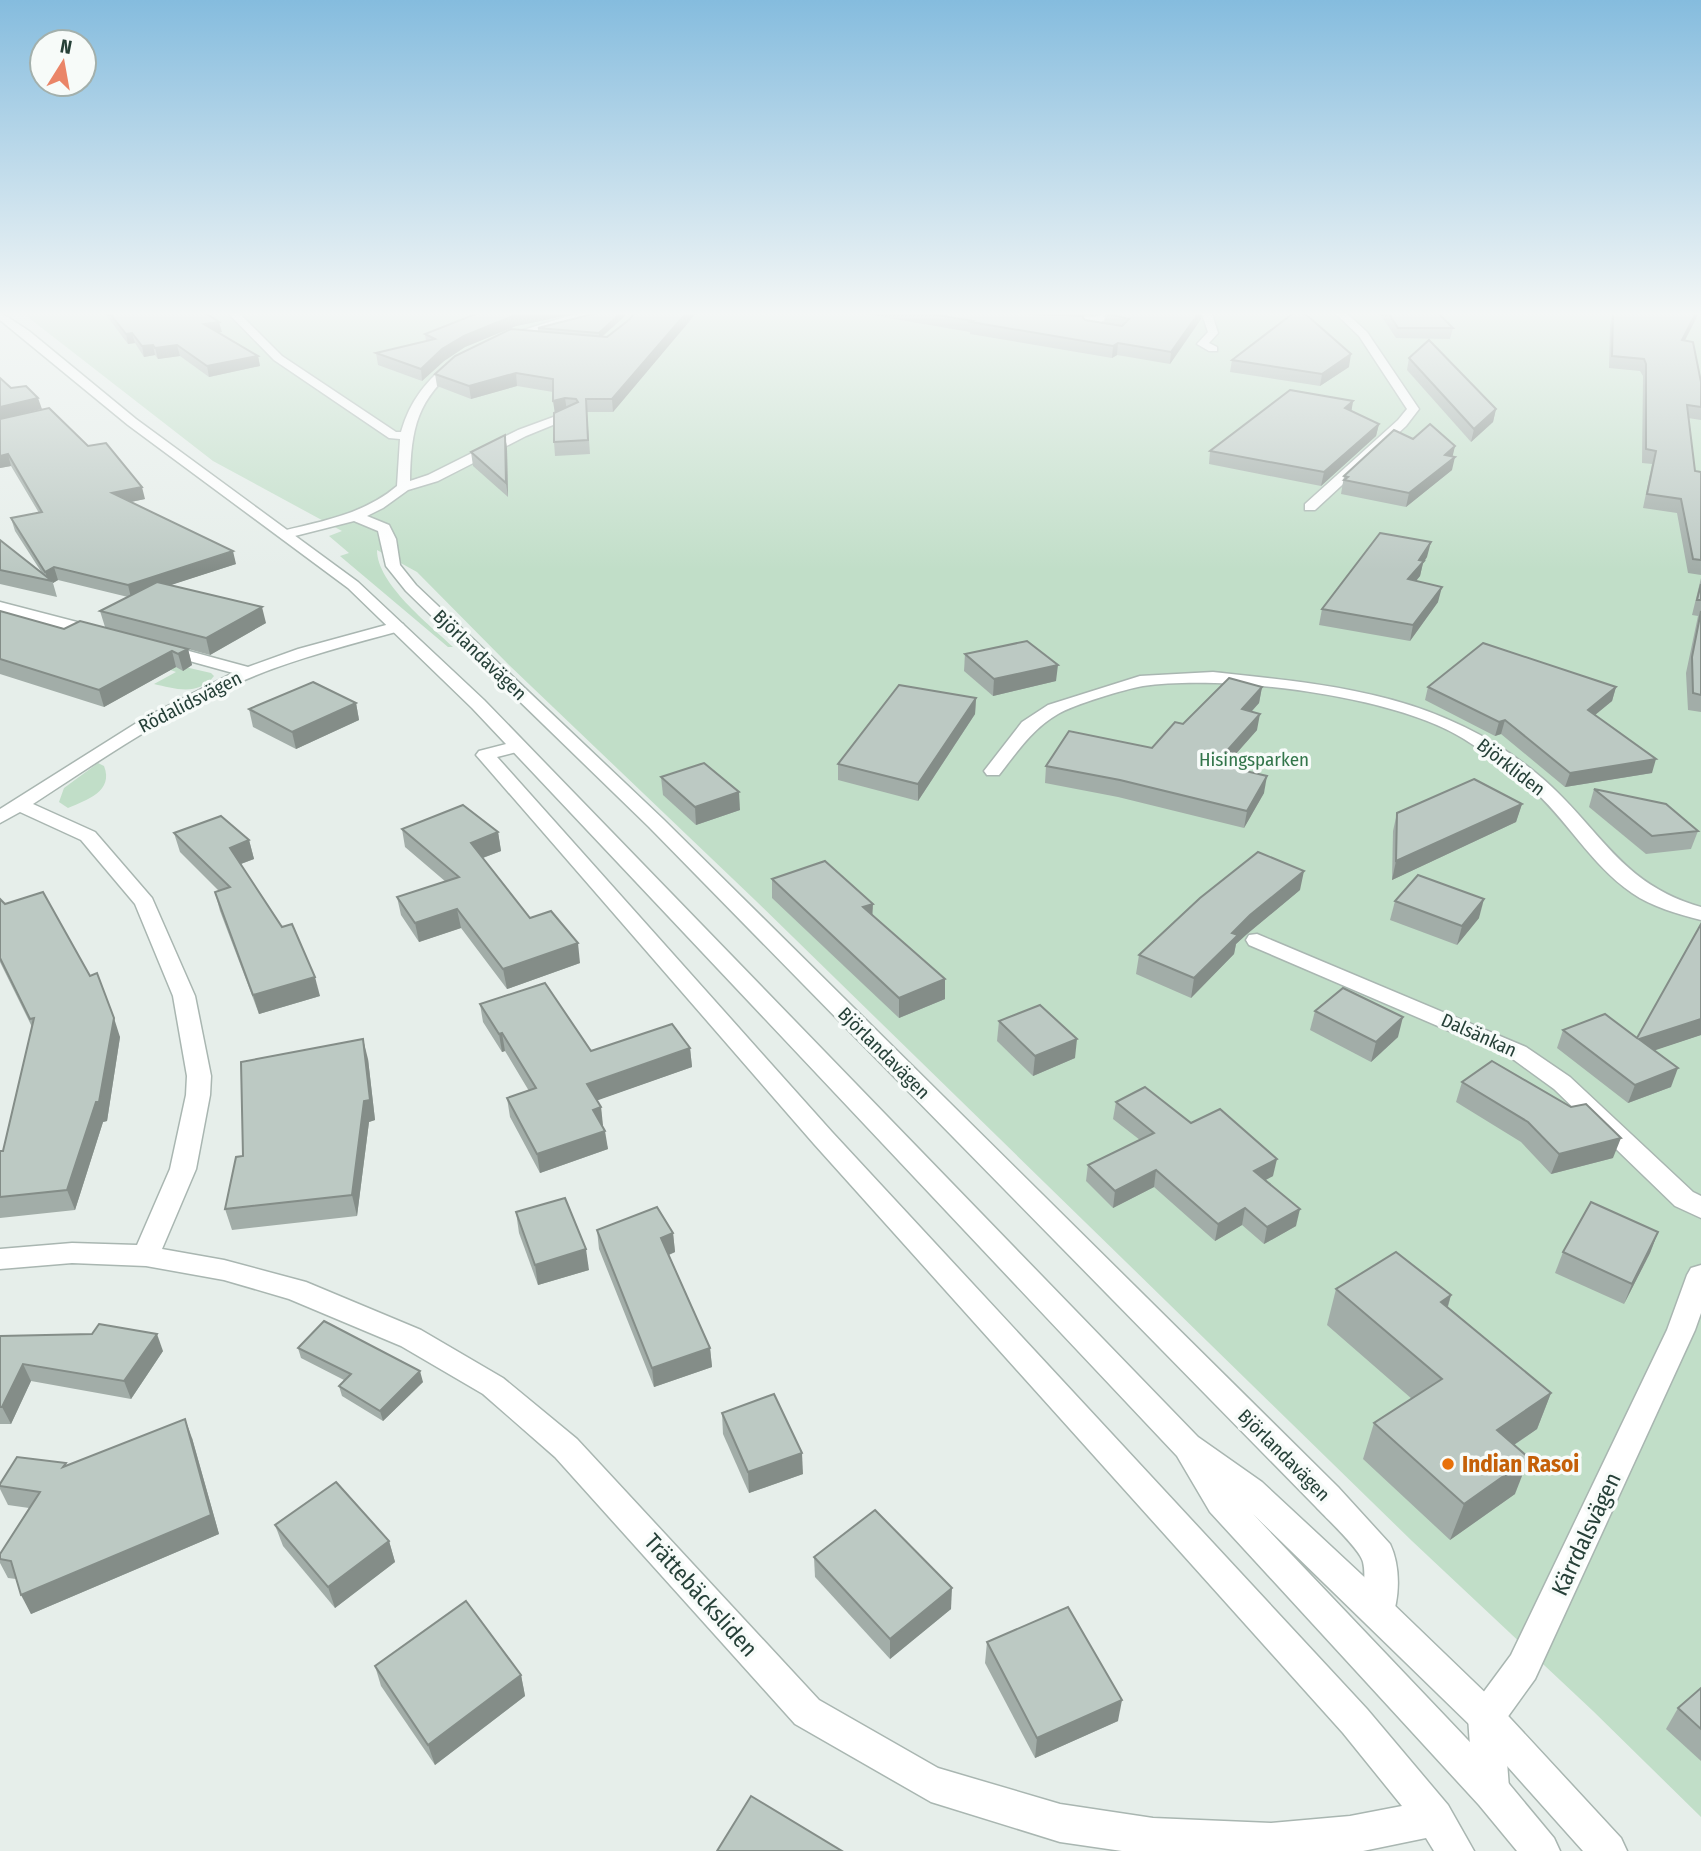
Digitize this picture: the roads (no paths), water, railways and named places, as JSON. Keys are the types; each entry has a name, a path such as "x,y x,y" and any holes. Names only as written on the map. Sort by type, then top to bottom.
{"street":[{"name":"Björlandavägen","path":"103,397 352,585 518,746 1186,1446 1222,1502 1492,1792 1541,1851"},
{"path":"337,397 393,435 406,436"},
{"path":"403,487 406,436 420,397"},
{"path":"1310,507 1402,423 1413,409 1405,397"},
{"path":"287,534 354,516 393,497 403,487 433,478 523,433 571,414"},
{"name":"Björlandavägen","path":"354,516 384,528 389,539 393,566 411,588 656,823 1327,1497 1379,1553 1381,1583 1378,1612"},
{"path":"0,607 118,637"},
{"name":"Rödalidsvägen","path":"10,811 149,721 248,672 320,648 397,627"},
{"path":"144,644 248,672"},
{"name":"Björkliden","path":"993,771 1028,726 1054,709 1140,681 1213,677 1327,691 1426,714 1469,734 1536,782 1619,871 1640,889 1677,907 1701,914"},
{"path":"518,746 485,755 823,1138 1355,1721 1435,1818 1455,1851"},
{"path":"10,811 88,836 145,902 184,996 199,1076 198,1095 183,1169 146,1256"},
{"name":"Dalsänkan","path":"1257,940 1518,1052 1562,1083 1684,1199 1701,1208"},
{"name":"Trättebäcksliden","path":"0,1259 72,1253 146,1256 224,1270 296,1290 411,1338 493,1386 566,1448 807,1712 931,1784 1060,1823 1153,1837 1271,1842 1350,1835 1435,1818"},
{"name":"Kärrdalsvägen","path":"1486,1717 1523,1667 1544,1625 1681,1330 1701,1275"},
{"name":"Björlandavägen","path":"1186,1446 1251,1492 1378,1612 1486,1717 1608,1851"},
{"path":"1486,1717 1492,1792"}],"place":[{"name":"Indian Rasoi","path":"1448,1464"}],"park label":[{"name":"Hisingsparken","path":"1254,759"}]}
